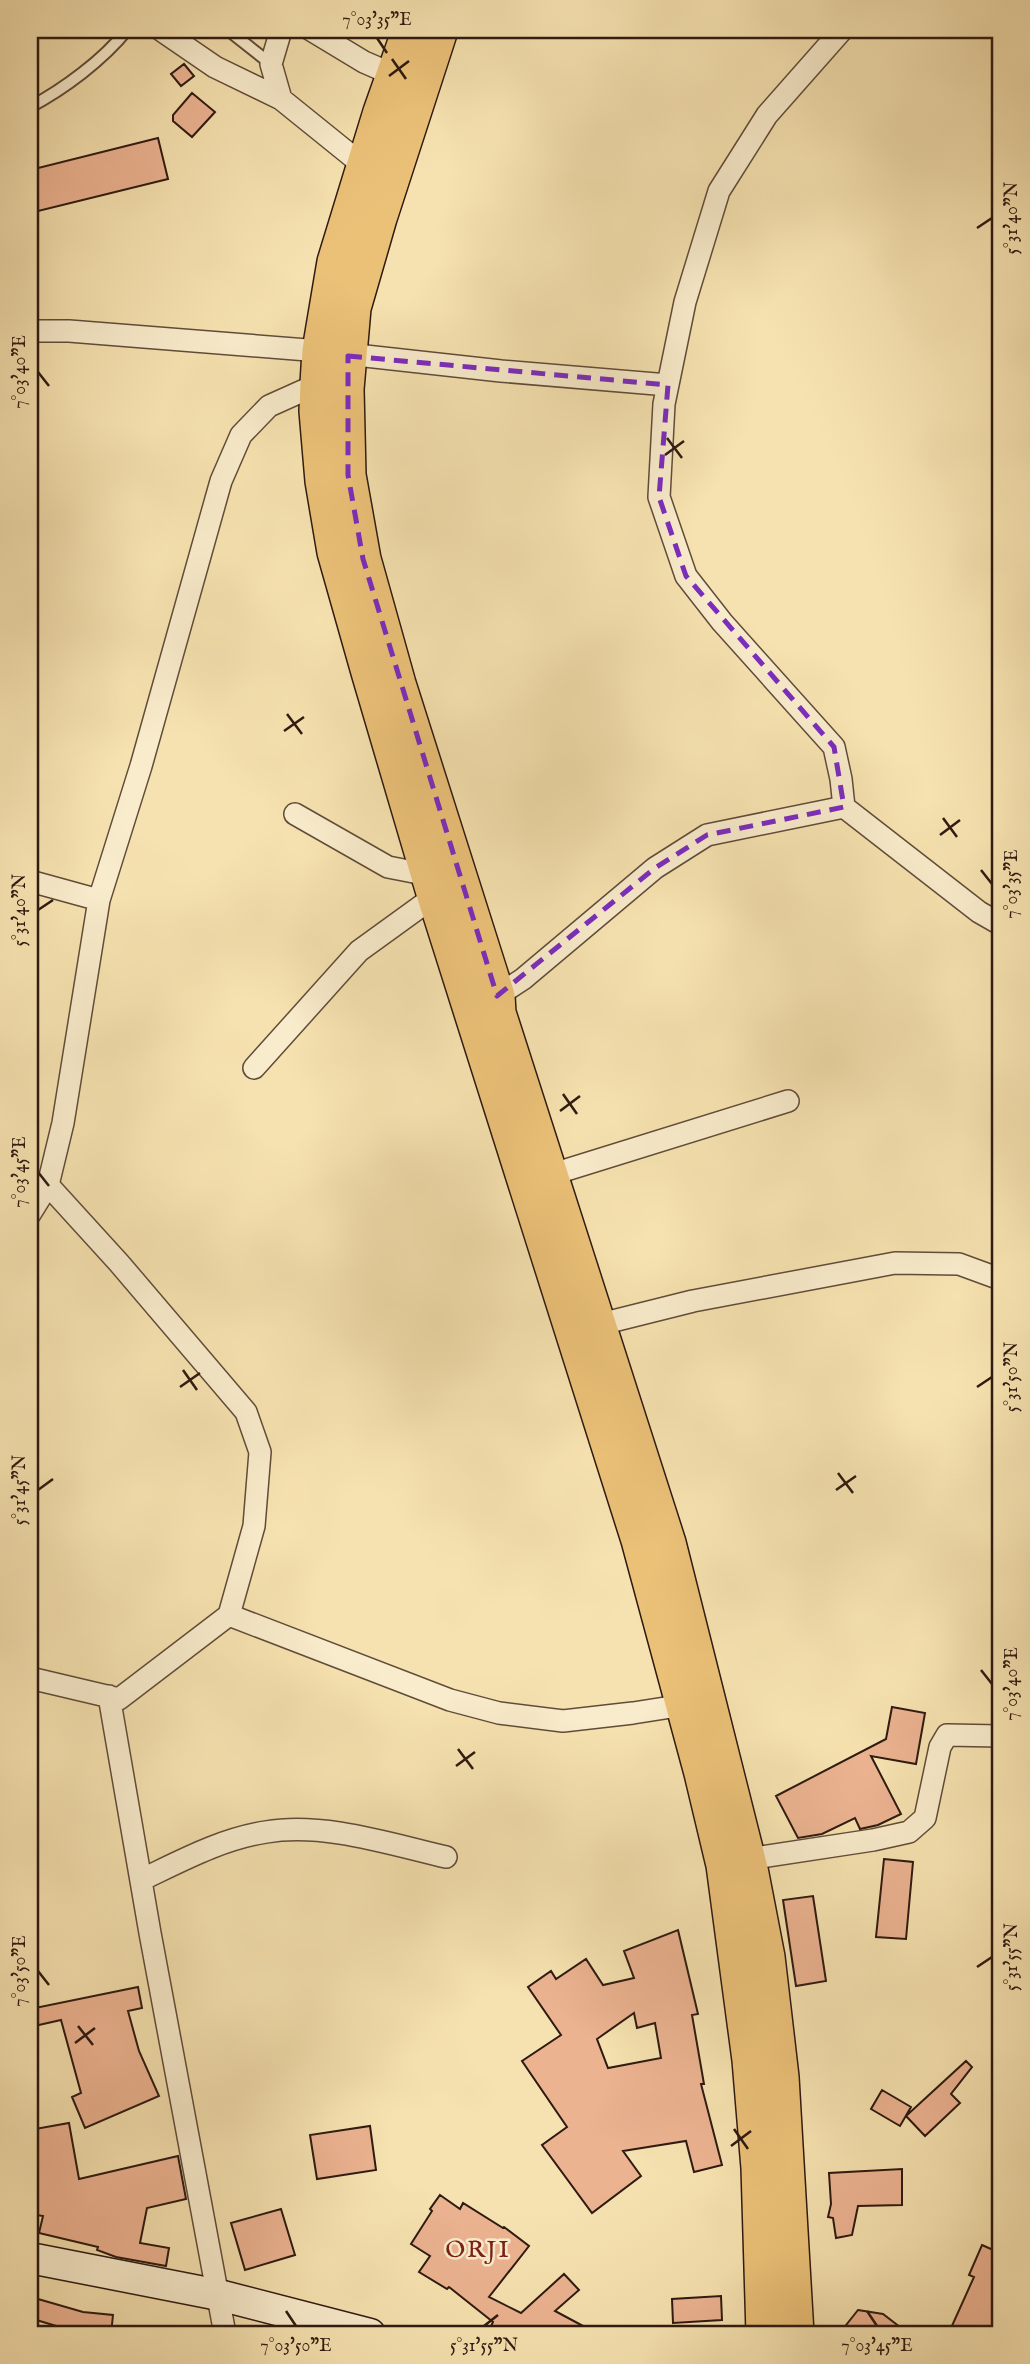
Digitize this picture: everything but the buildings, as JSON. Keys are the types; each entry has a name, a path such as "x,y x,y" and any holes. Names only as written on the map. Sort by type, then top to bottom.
{"main road":[{"path":"410,30 363,166 335,262 329,364 346,388 348,475 363,559 398,684 497,996 498,1013 668,1543 748,1859 767,1957 781,2077 796,2334"},
{"path":"440,30 353,307 329,364 317,411 323,481 335,552 432,886 639,1540 724,1865 750,2060 760,2168 764,2334"},
{"path":"30,2258 219,2295 370,2334"}],"street":[{"path":"161,30 215,67 281,99 363,166"},
{"path":"311,30 364,62 394,75"},
{"path":"842,30 766,115 719,191 685,302 664,404 659,497 686,576 722,622 834,747 844,807 979,912 1000,924"},
{"path":"275,32 271,64 281,99"},
{"path":"30,331 69,331 329,364 668,385"},
{"path":"30,1214 48,1185 63,1123 99,900 141,766 221,481 241,435 269,406 329,364"},
{"path":"497,996 523,979 655,868 707,835 844,807"},
{"path":"254,1068 359,951 432,886 388,867 295,814"},
{"path":"30,881 99,900"},
{"path":"550,1175 788,1101"},
{"path":"30,1678 119,1699 229,1615 254,1526 260,1452 246,1412 119,1263 48,1185"},
{"path":"597,1325 692,1301 895,1263 959,1264 1000,1279"},
{"path":"229,1615 450,1700 499,1713 563,1721 684,1705"},
{"path":"109,1696 225,2334"},
{"path":"748,1859 909,1832 925,1818 940,1747 947,1735 1000,1736"},
{"path":"141,1881 207,1849 267,1831 328,1830 446,1857"}],"lane":[{"path":"30,107 54,94 118,41 127,30"},
{"path":"228,30 271,64"}],"highlighted area":[{"path":"348,356 668,385 659,497 686,576 834,747 844,807 707,835 655,868 497,996 363,559 348,475"}],"district":[{"name":"ORJI","path":"478,2249"}]}
